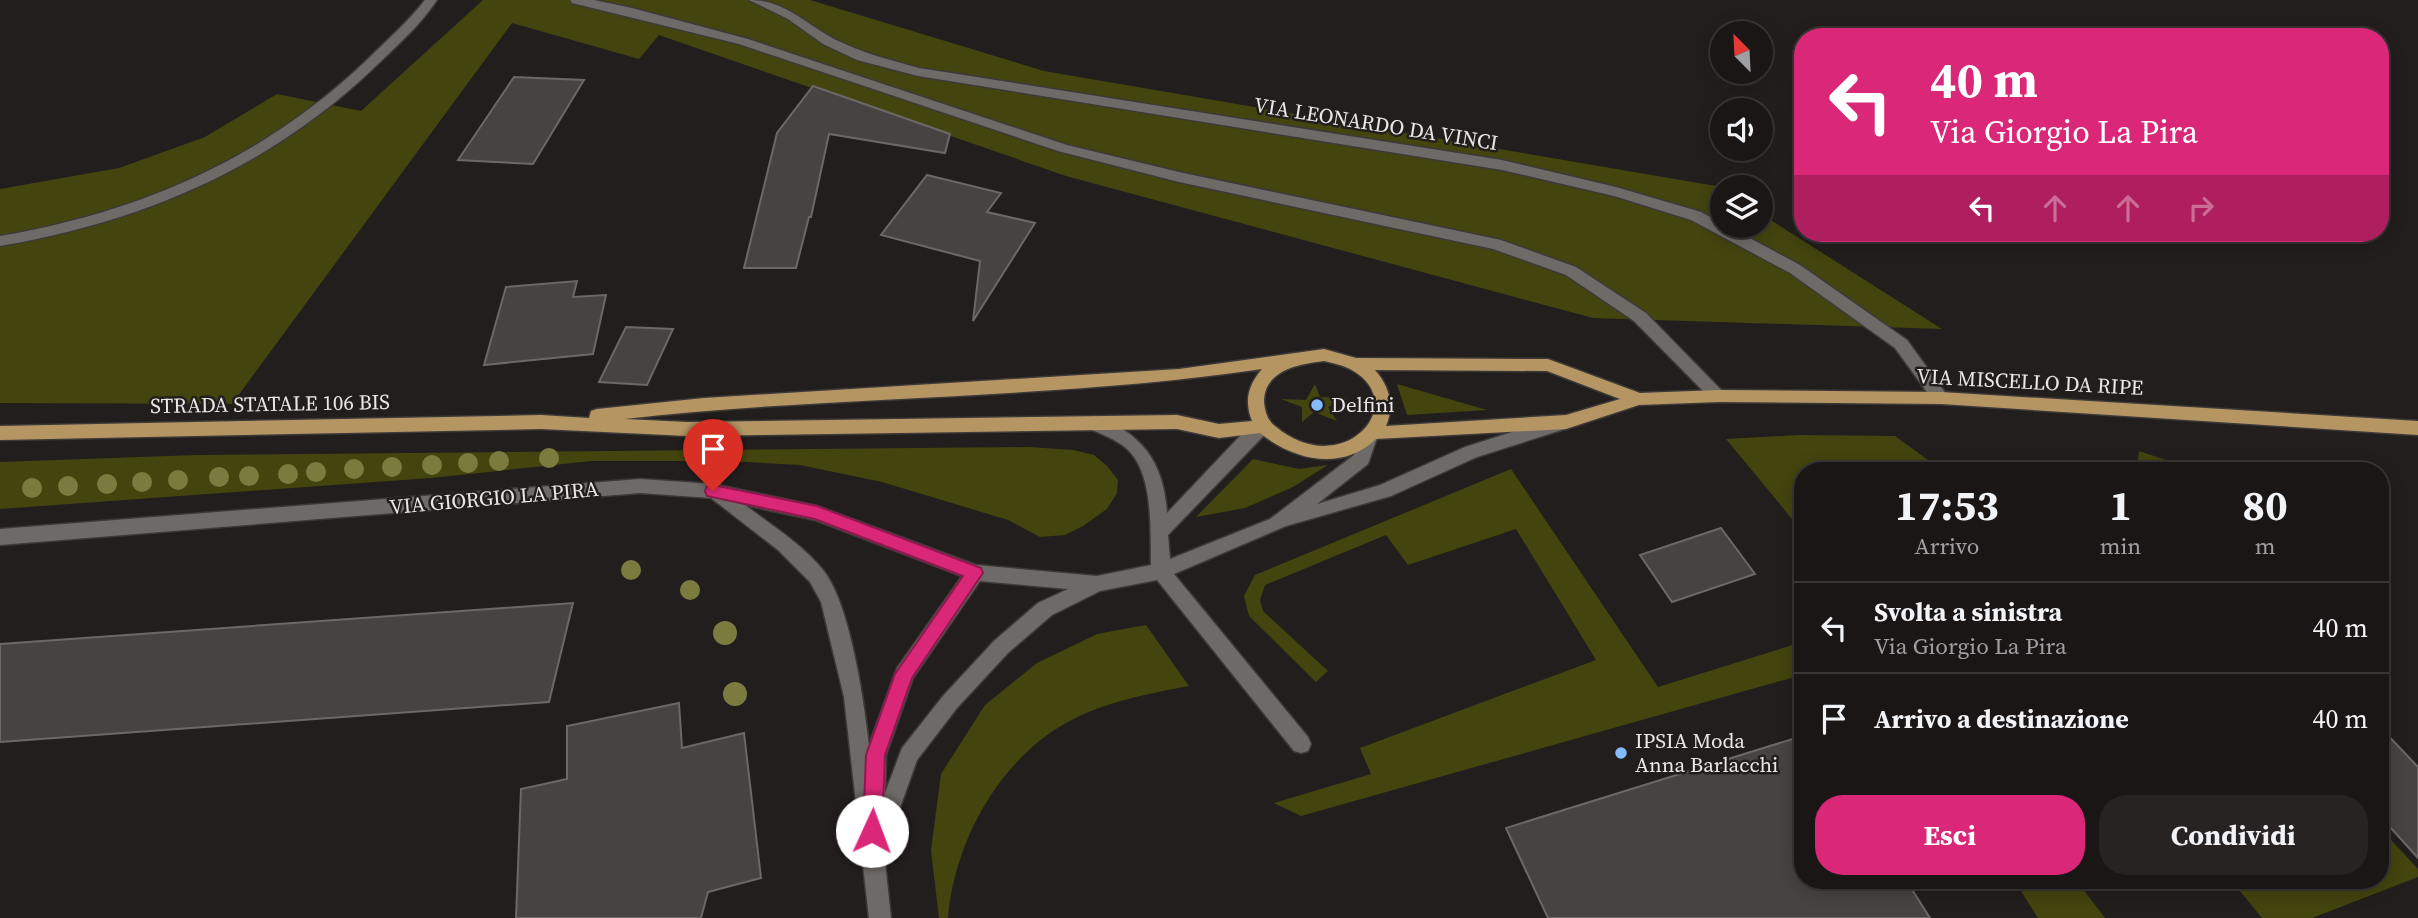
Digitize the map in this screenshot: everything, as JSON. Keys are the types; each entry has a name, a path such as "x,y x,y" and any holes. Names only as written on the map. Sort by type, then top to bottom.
{"main road":[{"path":"541,422 704,404 1179,375 1324,355 1354,364 1548,365 1639,400"},
{"path":"1294,358 1276,367 1262,379 1257,390 1258,415 1264,426 1287,444 1300,450 1323,453 1351,448 1371,435 1384,413 1381,390 1373,378 1354,364"},
{"name":"VIA MISCELLO DA RIPE","path":"1639,400 1719,396 1941,398 2418,428"},
{"path":"1371,435 1566,422 1639,400"},
{"path":"541,422 687,429 1177,422 1219,431 1264,426"},
{"name":"STRADA STATALE 106 BIS","path":"0,433 541,422"}],"street":[{"path":"576,0 643,13 730,37 1063,148 1179,177 1496,244 1571,271 1640,317 1719,396"},
{"name":"VIA LEONARDO DA VINCI","path":"755,0 793,16 828,41 862,57 918,72 1502,165 1616,192 1696,216 1795,269 1901,344 1941,398"},
{"path":"0,241 42,236 141,206 239,162 302,121 363,74 433,2"},
{"path":"1276,524 1385,491 1471,452 1566,422"},
{"path":"1094,423 1131,443 1148,466 1157,493 1161,571 1301,744"},
{"path":"1159,533 1246,441 1264,426"},
{"path":"1276,524 1362,459 1371,435"},
{"name":"VIA GIORGIO LA PIRA","path":"0,537 640,486 713,491 817,513 975,573 1097,584 1161,571 1276,524"},
{"path":"713,491 785,545 817,576 830,601 854,697 880,918"},
{"path":"871,856 876,755 904,674 975,573"},
{"path":"871,856 909,755 950,702 1001,647 1045,609 1097,584"}],"shaded area":[{"path":"483,0 810,0 1044,71 1710,185 1710,238 1773,238 1773,222 1794,235 1794,242 1805,242 1942,329 1593,318 1066,176 659,35 639,59 512,23 232,404 0,403 0,189 119,168 205,137 277,94 361,111"},
{"path":"1315,384 1320,397 1347,398 1328,407 1337,421 1314,412 1302,422 1302,407 1281,399 1306,400"},
{"path":"1397,384 1487,410 1407,415"},
{"path":"1799,435 1895,436 1931,462 1794,462 1794,521 1726,439"},
{"path":"1029,447 1073,450 1094,455 1118,480 1117,493 1107,509 1065,535 1040,537 1008,520 882,482 800,465 728,461 592,461 431,478 0,509 0,462 197,455"},
{"path":"2139,451 2172,462 2138,462"},
{"path":"1253,459 1299,469 1328,465 1293,487 1245,508 1196,517"},
{"path":"1511,469 1658,687 1794,644 1794,678 1301,816 1274,803 1371,774 1360,748 1596,660 1516,529 1408,565 1386,535 1265,585 1260,600 1263,611 1328,671 1316,682 1249,616 1244,596 1255,575"},
{"path":"1146,625 1189,686 1095,709 1066,723 1042,739 1020,759 1000,782 970,833 959,861 948,918 939,918 931,850 941,774 985,705 1037,663 1097,634"},
{"path":"2389,838 2418,869 2418,877 2389,888"},
{"path":"2020,889 2083,889 2105,918 2038,918"},
{"path":"2238,889 2387,889 2312,918 2262,918"}],"building":[{"path":"514,77 584,80 533,164 458,160"},
{"path":"813,86 950,134 945,153 829,134 811,217 796,268 744,268 777,133"},
{"path":"927,175 1001,193 987,212 1035,223 973,321 980,261 881,235"},
{"path":"577,281 573,297 606,295 593,354 484,365 506,287"},
{"path":"626,327 673,329 647,385 599,382"},
{"path":"1721,528 1755,574 1672,602 1640,555"},
{"path":"573,603 549,702 0,742 0,644"},
{"path":"679,703 682,748 744,733 761,878 708,892 701,918 516,918 521,789 567,779 567,726"},
{"path":"2389,736 2418,767 2418,858 2389,826"},
{"path":"1794,738 1794,889 1912,889 1930,918 1548,918 1506,828"}],"place":[{"name":"Delfini","path":"1317,405"},
{"name":"IPSIA Moda Anna Barlacchi","path":"1621,753"}],"route":[{"path":"713,491 817,513 975,573 904,674 876,755 872,831"}]}
